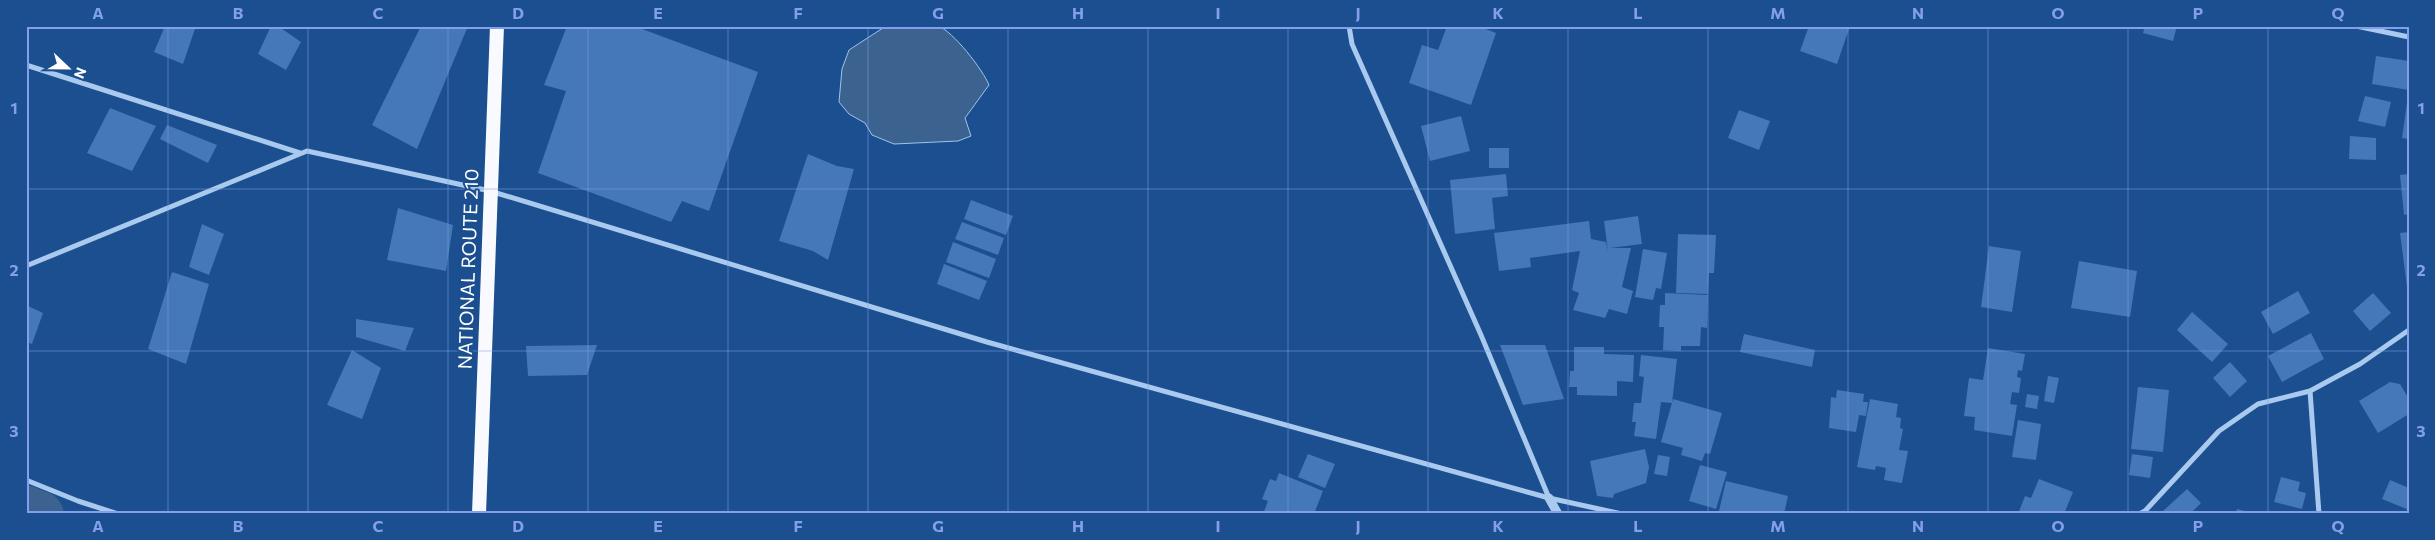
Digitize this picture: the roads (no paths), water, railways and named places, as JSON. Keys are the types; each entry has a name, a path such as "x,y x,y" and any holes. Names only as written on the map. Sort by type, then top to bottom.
{"highway":[{"name":"NATIONAL ROUTE 210","path":"478,514 497,26"}],"street":[{"path":"1349,26 1352,44 1481,335 1549,498 1558,514"},
{"path":"2356,26 2409,37"},
{"path":"26,65 300,153"},
{"path":"26,266 307,151 490,192 987,342 1549,498 1622,514"},
{"path":"2139,514 2145,511 2219,431 2258,404 2310,391 2360,364 2409,330"},
{"path":"2310,391 2319,514"},
{"path":"26,480 78,501 118,514"}],"water":[{"path":"886,26 938,26 951,35 974,61 989,85 965,118 971,136 958,141 894,144 872,135 865,123 849,114 839,102 842,69 849,50"}],"waterway":[{"path":"26,508 41,514"}]}
